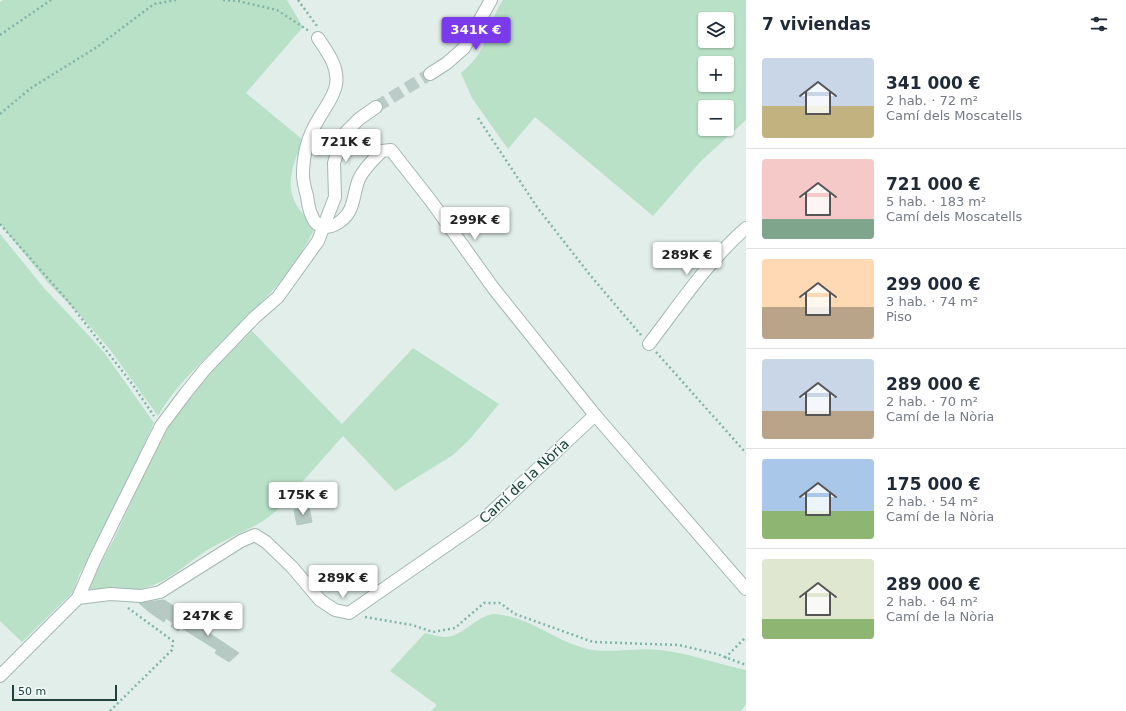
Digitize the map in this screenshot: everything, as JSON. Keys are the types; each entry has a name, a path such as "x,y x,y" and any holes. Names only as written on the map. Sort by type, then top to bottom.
{"street":[{"path":"430,74 447,63 464,48 491,0"},
{"path":"318,38 334,64 336,85 314,126 306,150 303,175 308,205 312,217 318,224 324,227 334,226 344,220 351,210 359,179 370,163 382,151 391,150 431,201 494,289 595,415 746,588"},
{"path":"0,676 78,598 95,559 161,426 184,394 205,369 254,318 278,297 318,241 335,197 334,163 339,147 346,132 359,119 376,108"},
{"path":"649,344 713,261 734,238 746,228"},
{"name":"Camí de la Nòria","path":"349,612 484,520 595,415"},
{"path":"78,598 110,594 141,596 160,592 241,541 255,535 266,542 292,567 320,600 335,610 349,612"}],"path":[{"path":"0,35 51,0"},
{"path":"0,114 31,88 98,47 154,4 176,0"},
{"path":"222,0 238,1 277,10 318,38"},
{"path":"478,118 537,207 590,275 746,453"},
{"path":"0,224 68,301 133,385 161,426"},
{"path":"110,594 173,641 172,650 110,711"},
{"path":"349,612 370,618 412,624 433,632 455,628 484,603 500,603 514,614 593,642 679,645 746,665"},
{"path":"726,658 746,637"}],"green space":[{"path":"3,0 287,0 303,27 246,93 303,140 296,156 292,173 291,190 297,206 313,225 312,229 314,230 292,267 278,284 233,332 202,361 174,393 158,416 111,351 80,315 49,284 0,224 0,2"},
{"path":"503,0 746,0 746,120 734,131 734,100 698,100 698,136 728,136 701,161 653,216 535,117 508,149 472,98 461,73 480,52 493,19"},
{"path":"0,234 44,288 106,355 154,423 124,488 79,575 73,592 22,642 0,621"},
{"path":"252,331 342,424 413,348 499,404 469,440 453,455 395,491 343,436 280,507 256,525 209,549 170,576 153,585 131,590 89,589 91,580 114,539 167,425 205,377"},
{"path":"493,614 518,619 574,645 587,649 605,651 651,649 671,651 746,670 746,704 741,711 431,711 437,705 390,671 425,633 444,637 451,636 463,631 480,619"}],"building":[{"path":"309,507 312,522 297,525 294,510"},
{"path":"164,600 188,615 178,631 171,626 173,623 166,618 164,622 155,616"},
{"path":"164,600 155,616 139,603"},
{"path":"190,613 212,627 209,633 239,653 229,662 215,653 217,650 180,627"}],"tunnel":[{"path":"376,107 430,74"}]}
